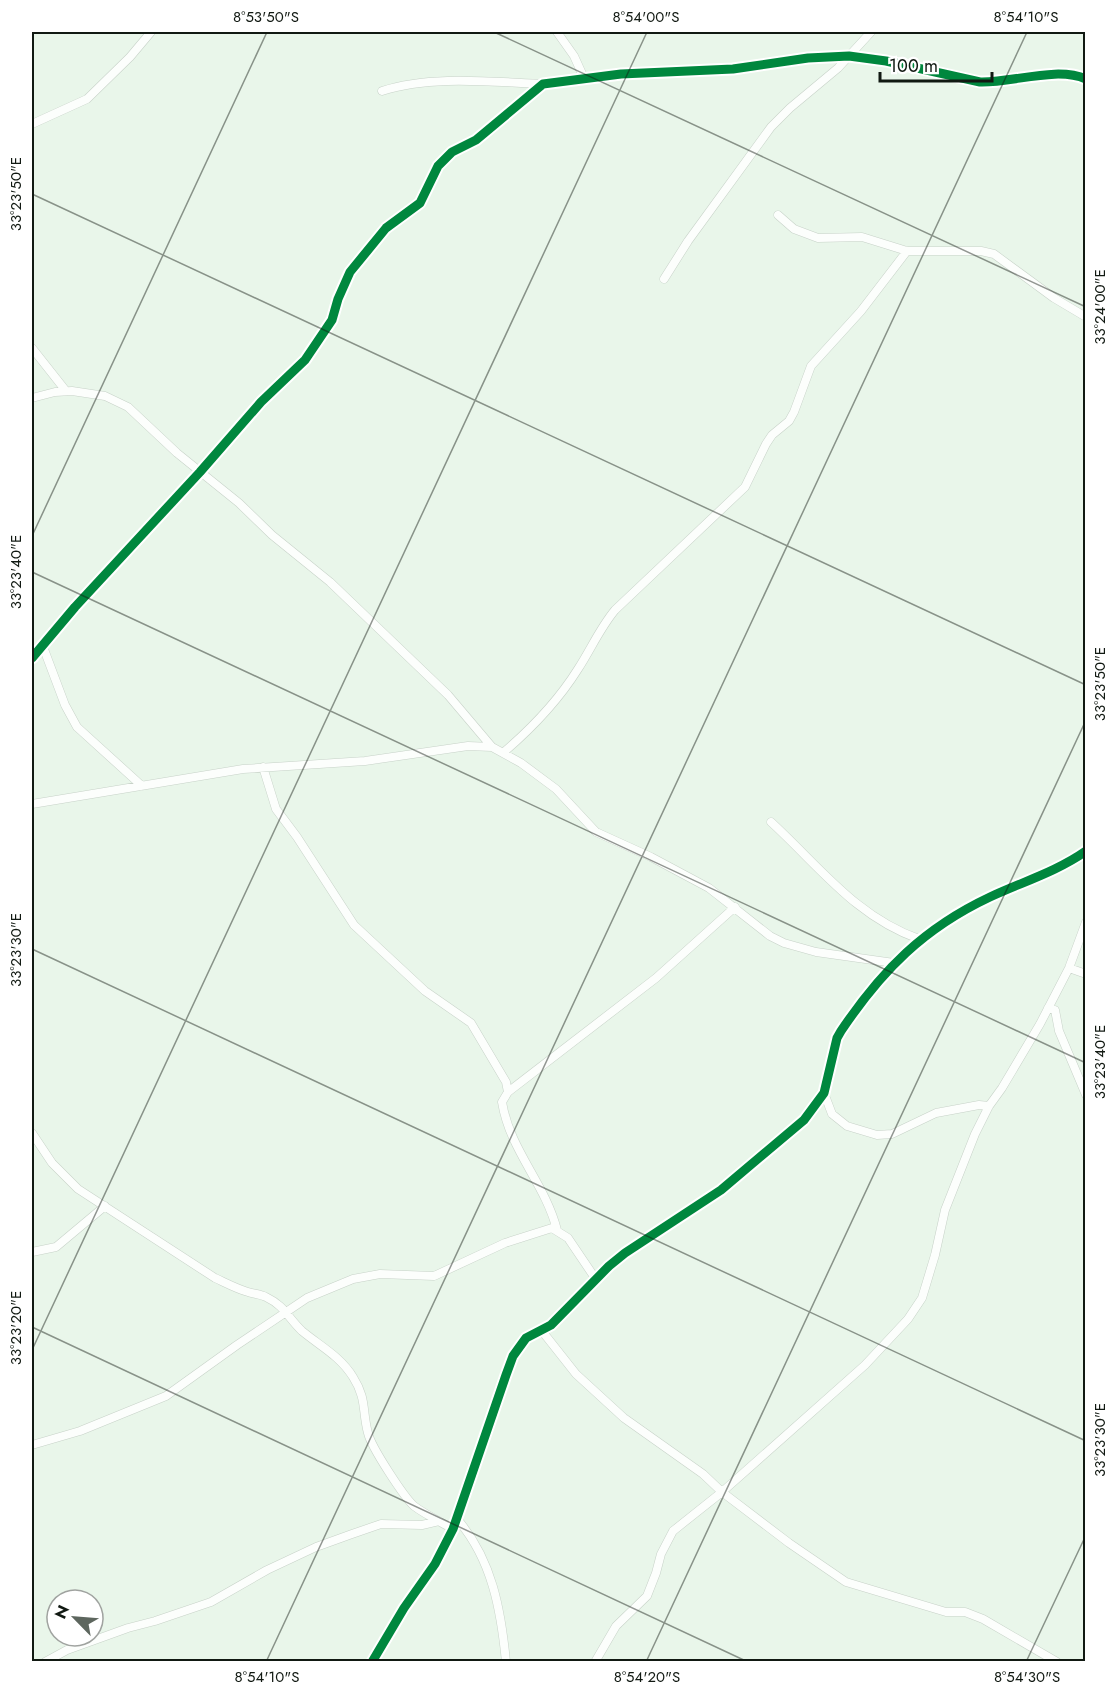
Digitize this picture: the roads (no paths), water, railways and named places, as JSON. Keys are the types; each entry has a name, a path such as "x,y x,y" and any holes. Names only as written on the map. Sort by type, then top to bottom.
{"street":[{"path":"32,124 87,99 151,32"},
{"path":"557,32 574,56 584,78"},
{"path":"664,279 688,241 771,127 789,108 824,81 871,32"},
{"path":"382,91 400,86 458,81 543,84 621,74 685,73 733,69 808,58 849,56 886,61 980,82 1047,75 1077,76 1086,79"},
{"path":"32,658 42,644 261,402 294,372 310,353 332,320 350,272 386,228 420,203 438,166 452,153 476,140 543,84"},
{"path":"778,215 794,229 818,238 862,237 907,251 981,251 994,254 1054,298 1086,318"},
{"path":"504,752 539,720 567,686 589,652 602,625 615,610 745,487 766,444 772,435 789,421 794,412 811,366 861,311 907,251"},
{"path":"32,348 66,391"},
{"path":"32,398 66,391 105,396 122,403 135,412 167,444 226,491 272,535 335,586 448,695 492,747"},
{"path":"42,644 72,720 142,786"},
{"path":"32,804 263,767 365,761 468,746 492,747 504,752 556,789 596,832 637,850 709,888 761,930 784,943 816,952 894,963"},
{"path":"263,767 276,809 297,837 354,925 434,998 471,1023 506,1082 508,1092"},
{"path":"771,822 861,909 887,926 919,939"},
{"path":"372,1662 404,1608 435,1564 453,1529 513,1356 526,1338 550,1325 595,1278 625,1253 721,1190 792,1133 814,1110 824,1094 837,1038 849,1019 894,963 919,939 947,918 991,896 1029,882 1086,851"},
{"path":"557,1230 547,1200 511,1137 502,1102 508,1092 656,978 735,907"},
{"path":"595,1662 616,1626 647,1596 661,1554 673,1531 722,1492 865,1365 908,1319 922,1298 945,1210 975,1134 988,1106 1002,1088 1069,968 1086,922"},
{"path":"1069,968 1086,975"},
{"path":"1048,1008 1056,1010 1059,1031 1086,1095"},
{"path":"824,1094 832,1114 847,1126 877,1135 892,1134 936,1113 979,1105 988,1106"},
{"path":"32,1133 52,1163 78,1189 215,1278 264,1296 287,1312 297,1325 334,1355 352,1376 362,1397 368,1434 377,1454 408,1500 417,1508 453,1529"},
{"path":"32,1252 56,1247 105,1206"},
{"path":"32,1445 80,1431 166,1396 307,1298 353,1280 389,1273 434,1276 526,1235 548,1228 557,1230 568,1238 595,1278"},
{"path":"542,1331 576,1374 624,1418 703,1474 722,1492 789,1544 846,1582 946,1612 965,1612 983,1619 1056,1662"},
{"path":"457,1519 477,1544 496,1595 506,1662"},
{"path":"45,1662 68,1650 128,1628 211,1602 267,1570 316,1547 352,1534 381,1524 422,1525 439,1521"}]}
